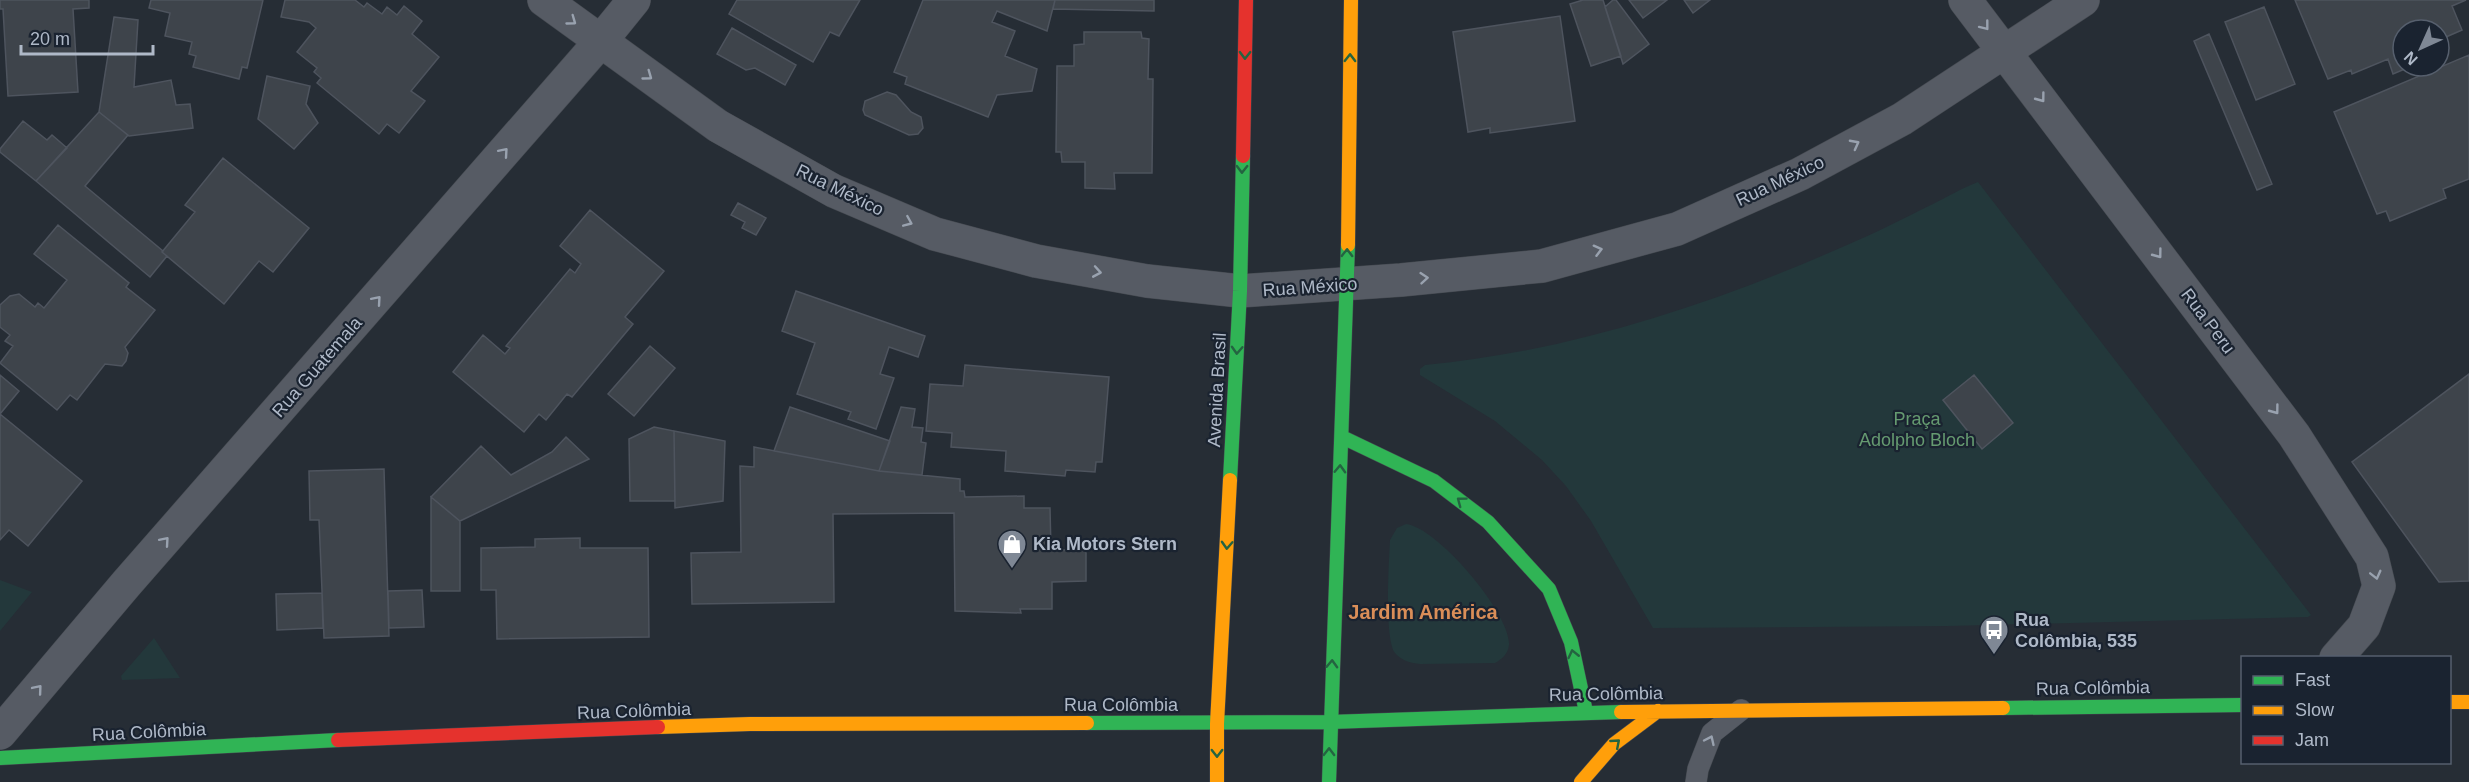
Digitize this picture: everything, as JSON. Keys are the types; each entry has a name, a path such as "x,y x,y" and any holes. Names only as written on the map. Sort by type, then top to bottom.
{"main road":[{"name":"Avenida Brasil","path":"1217,782 1217,724 1240,291 1246,0"},
{"path":"1329,782 1347,285 1351,0"},
{"path":"1342,437 1434,481 1488,522 1549,589 1571,642 1586,712"},
{"path":"2451,702 2469,702"},
{"name":"Rua Colômbia","path":"0,758 354,739 750,724 1330,723 1586,712 2241,705"},
{"path":"1581,782 1614,744 1659,711"}],"street":[{"name":"Rua México","path":"544,0 718,126 834,191 935,234 1036,261 1147,281 1240,291 1347,285 1542,266 1677,229 1800,174 1902,119 2083,0"},
{"name":"Rua Guatemala","path":"0,733 126,584 600,42 634,0"},
{"name":"Rua Peru","path":"1965,0 2006,51 2294,435 2372,557 2379,586 2364,626 2337,656"}],"lane":[{"path":"1696,782 1698,769 1712,733 1741,710"}],"green space":[{"name":"Praça Adolpho Bloch","path":"1978,182 2311,615 2308,617 1948,626 1653,628 1591,521 1566,486 1542,460 1495,421 1420,375 1420,369 1425,365 1534,349 1641,322 1693,305 1796,267"},
{"path":"1406,524 1419,529 1453,555 1498,613 1509,645 1506,654 1495,663 1420,664 1407,661 1395,653 1389,632 1388,616 1390,540 1397,528"},
{"path":"0,580 32,592 0,631"},
{"path":"154,638 180,678 122,680 121,676"}],"building":[{"path":"0,0 89,0 89,8 73,9 78,92 8,96 3,9 0,9"},
{"path":"151,0 263,0 247,68 242,67 239,79 193,67 196,56 189,54 192,42 165,36 170,13 149,8"},
{"path":"285,0 355,0 364,7 367,3 382,14 387,7 397,15 404,6 422,21 412,34 439,57 411,91 425,101 399,133 387,124 379,134 317,83 321,78 314,72 317,68 297,52 316,28 309,22 281,17"},
{"path":"737,0 860,0 839,36 830,32 813,62 729,14"},
{"path":"923,0 1055,0 1047,31 997,11 992,22 1015,31 1005,56 1037,69 1032,91 997,95 988,117 905,84 907,77 894,72"},
{"path":"1055,0 1154,0 1154,11 1053,9"},
{"path":"1583,0 1603,0 1621,56 1591,66 1570,4"},
{"path":"1616,0 1649,44 1623,64 1605,7"},
{"path":"1629,0 1667,0 1643,18"},
{"path":"1684,0 1710,0 1693,13"},
{"path":"2295,0 2466,0 2452,6 2462,30 2451,35 2451,18 2391,18 2391,68 2388,59 2352,74 2351,70 2328,79"},
{"path":"2264,7 2295,84 2256,100 2225,22"},
{"path":"1560,16 1575,121 1490,133 1490,128 1468,132 1453,32"},
{"path":"114,17 138,20 134,87 171,80 176,105 190,104 193,128 129,136 99,112"},
{"path":"732,28 796,65 785,85 755,68 746,70 717,54"},
{"path":"1084,32 1141,32 1142,38 1149,39 1148,79 1153,79 1152,173 1114,173 1115,189 1085,188 1085,162 1062,162 1061,152 1056,152 1057,66 1074,66 1074,45 1084,44"},
{"path":"2209,34 2272,184 2257,190 2194,41"},
{"path":"2469,55 2469,179 2443,189 2446,198 2390,221 2386,211 2377,214 2334,112 2415,78 2451,78 2451,63"},
{"path":"267,76 310,86 306,104 318,123 294,149 258,119"},
{"path":"887,92 896,95 911,112 921,117 923,128 918,134 909,135 865,115 863,110 865,101"},
{"path":"99,112 128,135 85,186 167,256 150,277 36,181"},
{"path":"23,121 47,140 52,135 67,148 36,181 0,152"},
{"path":"223,158 309,228 273,272 259,261 224,304 162,252 195,212 185,205"},
{"path":"738,203 766,218 756,235 742,228 745,222 731,215"},
{"path":"590,210 664,271 625,317 633,324 572,397 567,394 546,420 539,414 524,432 453,372 483,335 505,354 510,348 506,346 570,269 575,273 581,264 560,246"},
{"path":"58,225 129,283 126,287 155,310 125,347 128,353 122,366 105,364 77,400 70,395 57,410 0,363 13,346 5,341 10,335 0,327 0,305 10,296 19,294 35,307 38,303 44,308 67,280 34,254"},
{"path":"796,291 925,336 918,357 889,347 880,374 894,378 876,429 848,419 851,412 797,394 815,343 782,331"},
{"path":"650,346 675,368 634,416 608,394"},
{"path":"965,365 1109,377 1102,462 1096,462 1095,472 1066,470 1065,476 1005,471 1006,451 951,447 952,433 926,431 930,384 963,386"},
{"path":"2469,374 2469,581 2439,582 2352,462"},
{"path":"0,375 19,391 0,414"},
{"path":"1974,375 2013,423 1982,449 1943,400"},
{"path":"790,407 890,441 879,471 774,451"},
{"path":"901,407 915,409 912,427 923,428 921,442 926,443 922,475 879,471"},
{"path":"0,414 82,481 28,546 9,530 0,540"},
{"path":"654,427 674,431 675,501 630,501 629,439"},
{"path":"674,431 725,441 723,501 675,508"},
{"path":"566,437 589,459 460,521 431,497 481,446 511,475 552,452"},
{"path":"754,447 879,471 960,479 960,491 964,491 965,497 1024,496 1024,508 1050,508 1051,550 1086,550 1086,581 1052,582 1052,609 1020,609 1021,613 955,611 954,513 833,514 834,602 692,604 691,553 741,552 740,466 754,467"},
{"path":"384,469 389,636 324,638 319,520 310,520 309,471"},
{"path":"431,497 460,521 460,591 431,591"},
{"path":"580,538 580,548 648,548 649,637 497,639 496,590 481,590 481,548 535,547 535,539"},
{"path":"422,590 424,627 389,628 388,591"},
{"path":"322,593 323,628 277,630 276,594"}],"traffic: fast":[{"path":"1230,480 1240,291 1243,156"},
{"path":"1329,782 1348,245"},
{"path":"1342,437 1434,481 1488,522 1549,589 1571,642 1586,712"},
{"path":"2003,708 2241,705"},
{"path":"1087,723 1330,722 1621,712"},
{"path":"0,758 338,740"}],"traffic: slow":[{"path":"1348,245 1351,0"},
{"path":"1217,782 1217,724 1230,480"},
{"path":"2451,702 2469,702"},
{"path":"1621,712 2003,708"},
{"path":"1581,782 1614,744 1658,711"},
{"path":"658,727 750,724 1087,723"}],"traffic: jam":[{"path":"1243,156 1246,0"},
{"path":"338,740 658,727"}],"place":[{"name":"Kia Motors Stern","path":"1012,570"},
{"name":"Rua Colômbia, 535","path":"1994,656"}],"district":[{"name":"Jardim América","path":"1423,612"}]}
